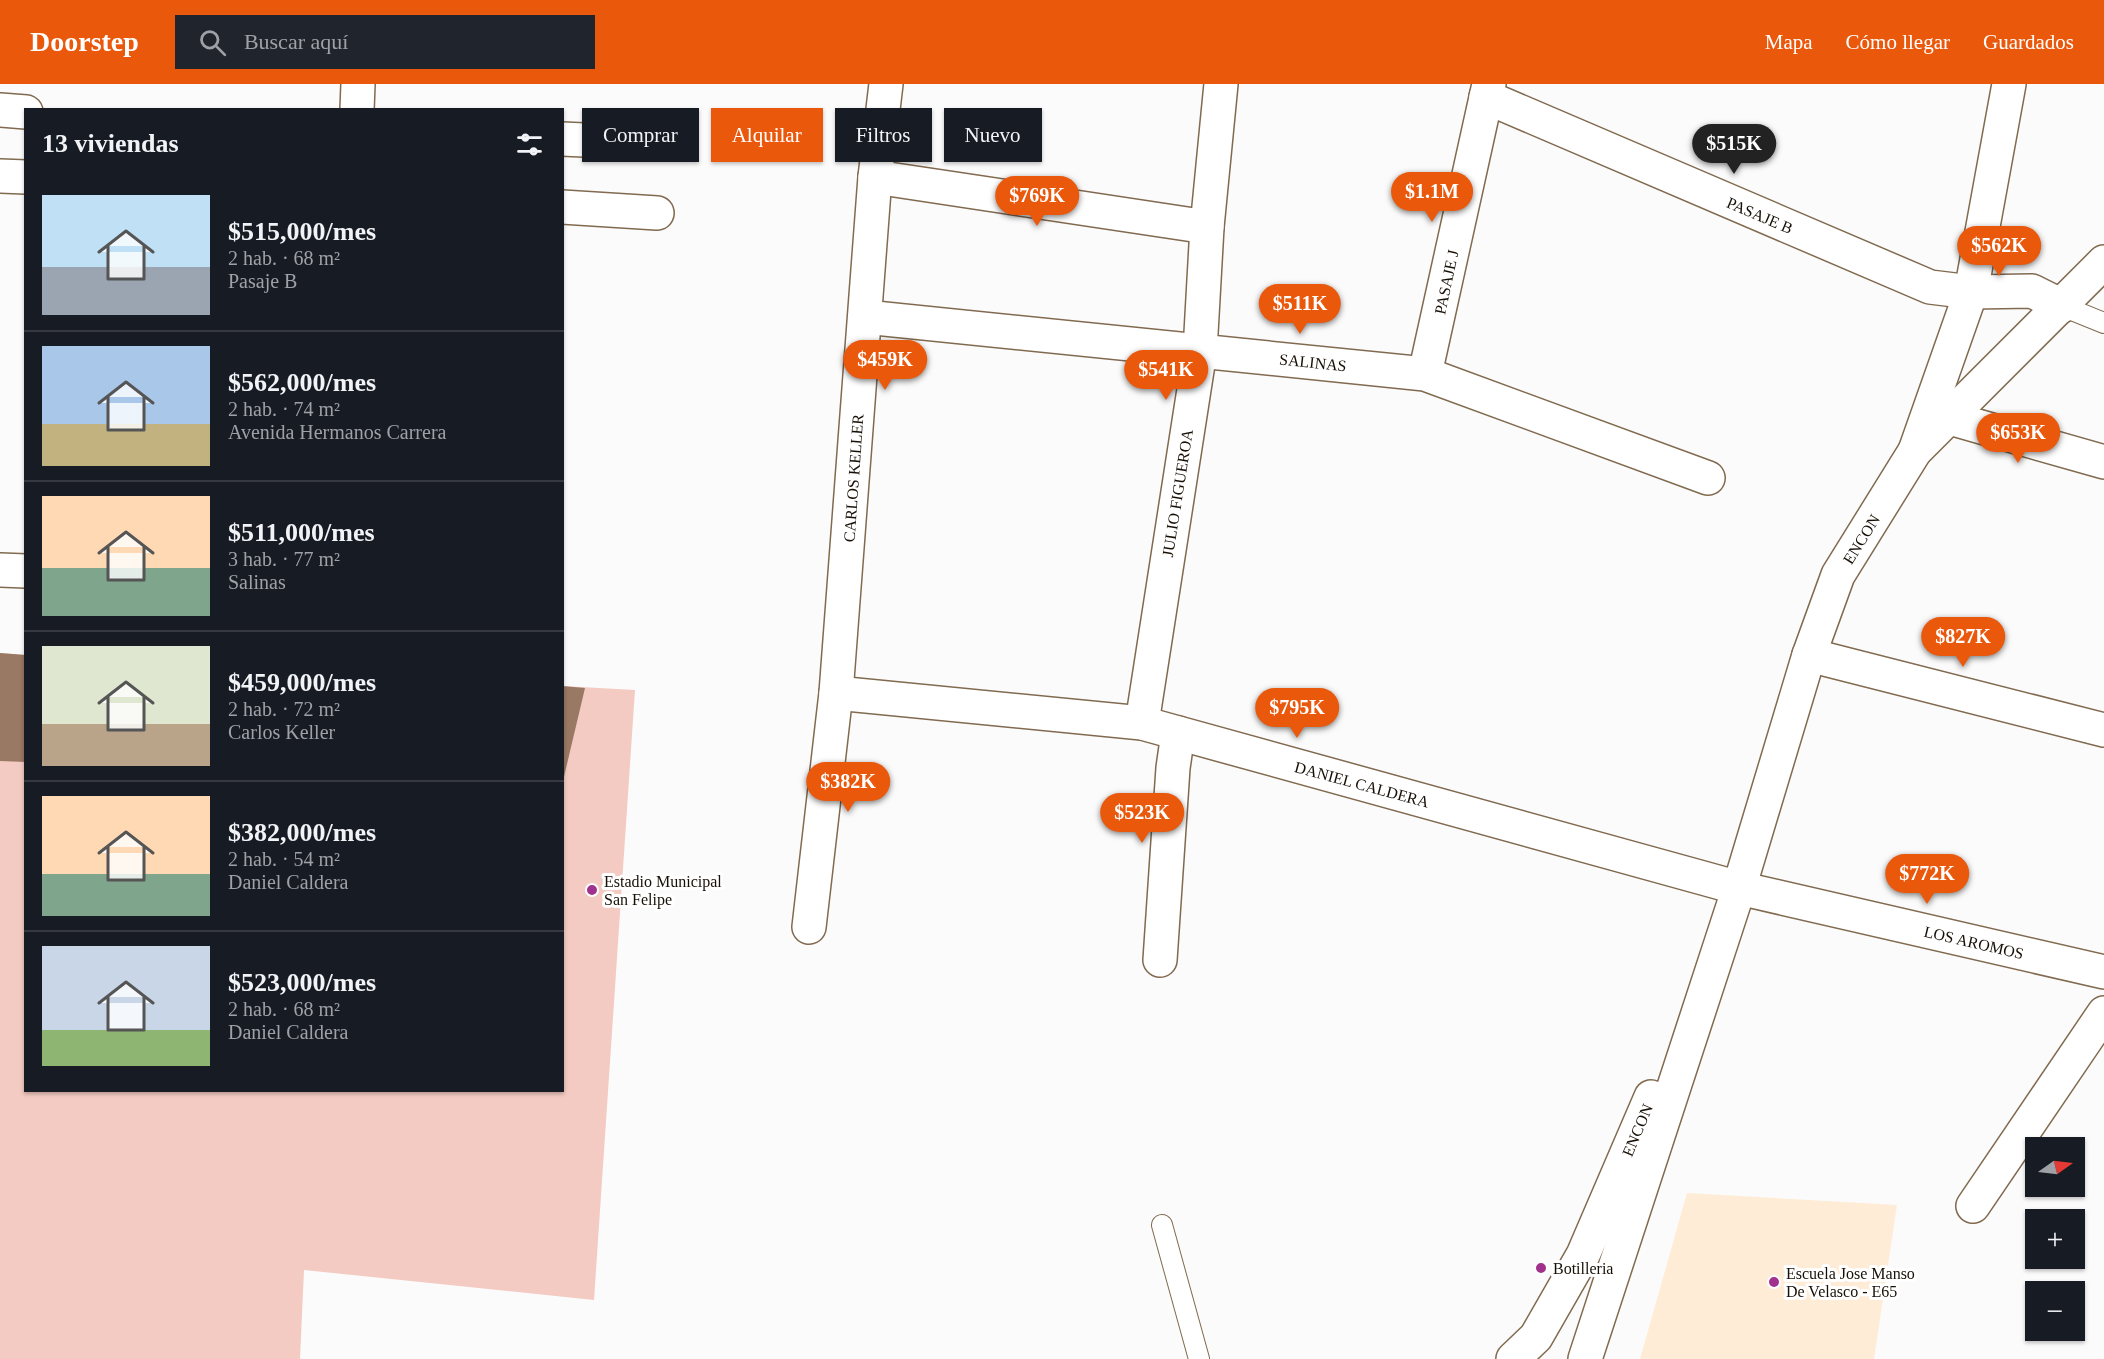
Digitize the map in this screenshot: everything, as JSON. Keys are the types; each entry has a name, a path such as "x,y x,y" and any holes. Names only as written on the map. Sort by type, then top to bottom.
{"street":[{"path":"357,108 358,84"},
{"name":"CARLOS KELLER","path":"809,927 836,693 875,177 886,84"},
{"name":"JULIO FIGUEROA","path":"1142,723 1200,351 1207,227 1221,84"},
{"path":"1915,451 1971,292 2009,84"},
{"name":"PASAJE B","path":"1488,91 1930,287 1971,292 2032,291 2062,306"},
{"name":"PASAJE J","path":"1425,374 1488,91"},
{"path":"0,110 24,112"},
{"path":"564,139 582,140"},
{"path":"0,176 24,177"},
{"path":"875,177 1207,227"},
{"path":"564,207 657,213"},
{"name":"ENCON","path":"1585,1359 1739,888 1809,655 1838,575 1915,451 1946,417 2062,306 2104,262"},
{"name":"SALINAS","path":"865,317 1425,374 1708,478"},
{"path":"1946,417 2104,462"},
{"path":"0,570 24,572"},
{"path":"1809,655 2104,730"},
{"name":"DANIEL CALDERA","path":"836,693 1142,723 1739,888"},
{"path":"1160,960 1173,768 1178,733"},
{"name":"ENCON","path":"1513,1359 1536,1337 1583,1255 1739,888"},
{"name":"LOS AROMOS","path":"1739,888 2104,972"},
{"path":"1973,1206 2104,1013"}],"lane":[{"path":"2062,306 2104,322"},
{"path":"1162,1226 1199,1359"}],"shaded area":[{"name":"Estadio Municipal San Felipe","path":"0,653 24,655 24,1092 564,1092 564,686 635,690 594,1300 304,1270 300,1359 0,1359"},
{"name":"Escuela Jose Manso De Velasco - E65","path":"1687,1193 1897,1205 1874,1359 1640,1359"}],"building":[{"path":"0,653 24,655 24,762 0,761"},
{"path":"564,686 585,688 564,777"}],"place":[{"name":"Estadio Municipal San Felipe","path":"592,890"},
{"name":"Botilleria","path":"1541,1268"},
{"name":"Escuela Jose Manso De Velasco - E65","path":"1774,1282"}]}
